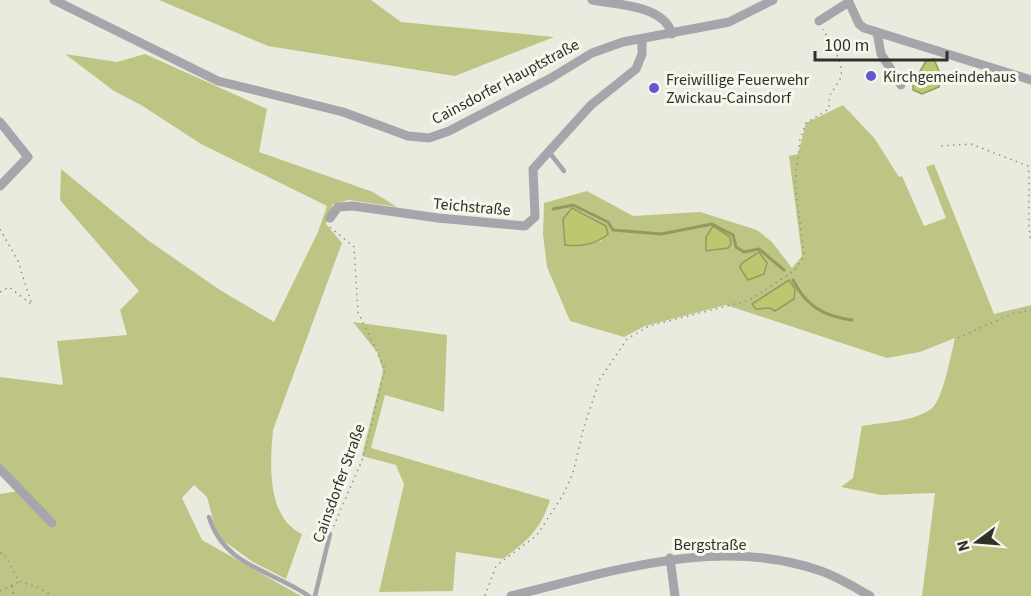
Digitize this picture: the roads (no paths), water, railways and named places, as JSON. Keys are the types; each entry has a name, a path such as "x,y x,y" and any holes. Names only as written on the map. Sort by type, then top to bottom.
{"street":[{"name":"Cainsdorfer Hauptstraße","path":"54,0 218,81 343,112 408,136 429,138 449,131 551,78 592,53 623,42 729,22 748,15 773,0"},
{"path":"592,0 641,9 656,15 669,24 672,34"},
{"path":"819,21 848,1 859,24 877,32 1031,80"},
{"path":"877,32 881,54 901,86"},
{"name":"Teichstraße","path":"330,218 338,207 353,206 438,218 525,226 535,217 533,169 591,105 636,69 642,54 642,40"},
{"path":"0,122 28,157 0,186"},
{"path":"0,469 51,523"},
{"path":"670,558 675,596"},
{"name":"Bergstraße","path":"510,596 670,558 743,558 784,561 823,571 870,596"}],"lane":[{"path":"548,150 564,171"},
{"path":"209,517 214,533 232,554 309,596"},
{"name":"Cainsdorfer Straße","path":"315,596 330,534"}],"waterway":[{"path":"553,209 573,205 608,222 613,230 661,234 712,224 733,235 736,247 744,252 759,249 784,270"},
{"path":"793,280 804,297 816,308 832,316 852,320"}],"place":[{"name":"Kirchgemeindehaus","path":"871,76"},
{"name":"Freiwillige Feuerwehr Zwickau-Cainsdorf","path":"654,88"}]}
